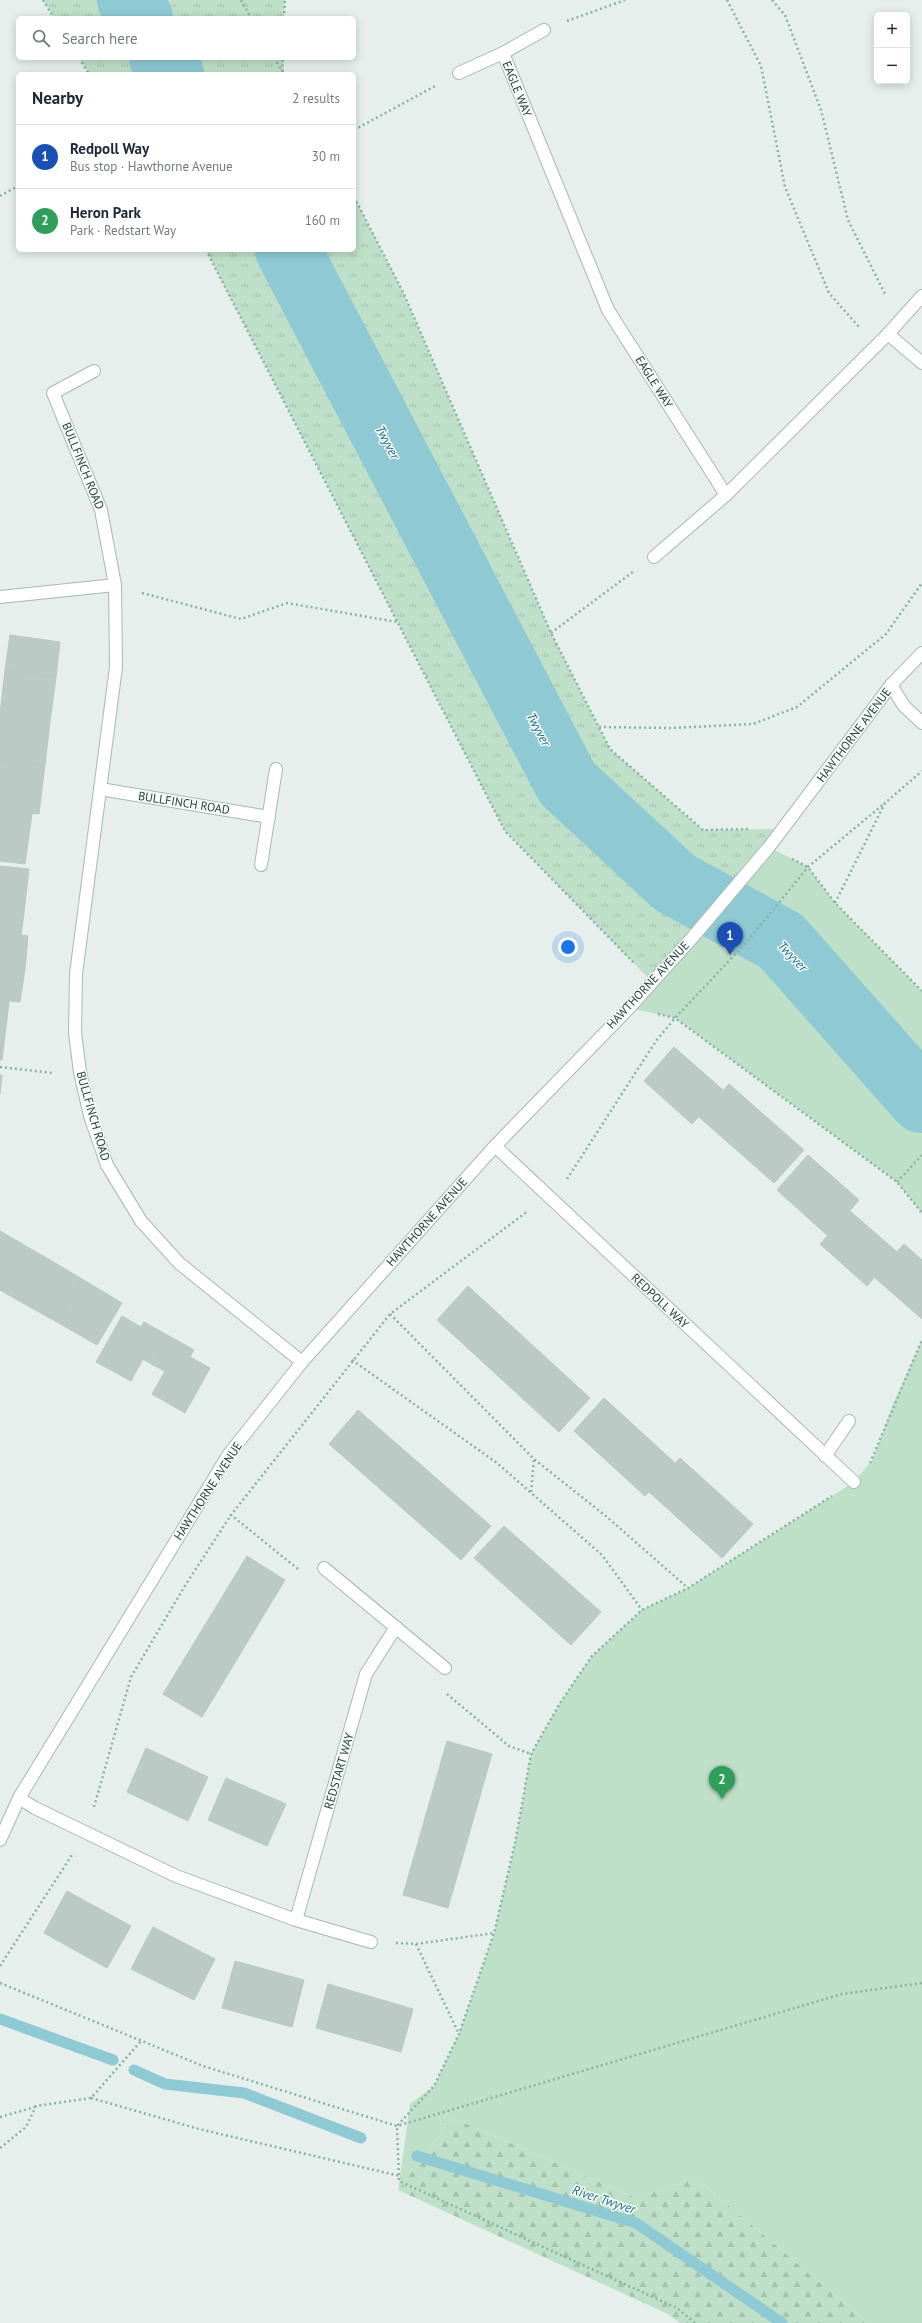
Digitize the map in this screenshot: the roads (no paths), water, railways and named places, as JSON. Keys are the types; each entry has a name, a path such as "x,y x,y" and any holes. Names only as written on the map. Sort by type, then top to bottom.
{"street":[{"name":"EAGLE WAY","path":"459,73 503,54 544,30"},
{"name":"EAGLE WAY","path":"503,54 608,310 726,495"},
{"path":"654,557 726,495 877,346 922,296"},
{"path":"888,334 922,363"},
{"name":"BULLFINCH ROAD","path":"94,371 53,393 101,510 115,585 116,667 76,974 75,1033 80,1072 90,1116 107,1165 141,1221 180,1263 302,1362"},
{"path":"0,597 115,585"},
{"name":"HAWTHORNE AVENUE","path":"0,1840 19,1798 229,1454 302,1362 495,1146 629,1008 692,938 769,847 891,685 922,653"},
{"path":"891,685 904,706 922,723"},
{"path":"261,865 276,769"},
{"name":"BULLFINCH ROAD","path":"100,789 269,817"},
{"name":"REDPOLL WAY","path":"495,1146 854,1482"},
{"path":"825,1456 849,1421"},
{"path":"324,1568 445,1668"},
{"name":"REDSTART WAY","path":"296,1920 366,1674 396,1627"},
{"path":"19,1798 84,1832 176,1876 296,1920 372,1942"}],"waterway":[{"name":"Twyver","path":"130,0 139,16"},
{"name":"Twyver","path":"163,60 170,72"},
{"name":"Twyver","path":"289,252 567,783 675,883 781,941 922,1100"},
{"path":"0,2019 113,2060"},
{"path":"134,2070 165,2084 244,2093 361,2138"},
{"name":"River Twyver","path":"417,2156 636,2223 782,2323"}],"place":[{"name":"Redpoll Way","path":"730,955"},
{"name":"Heron Park","path":"722,1799"}]}
